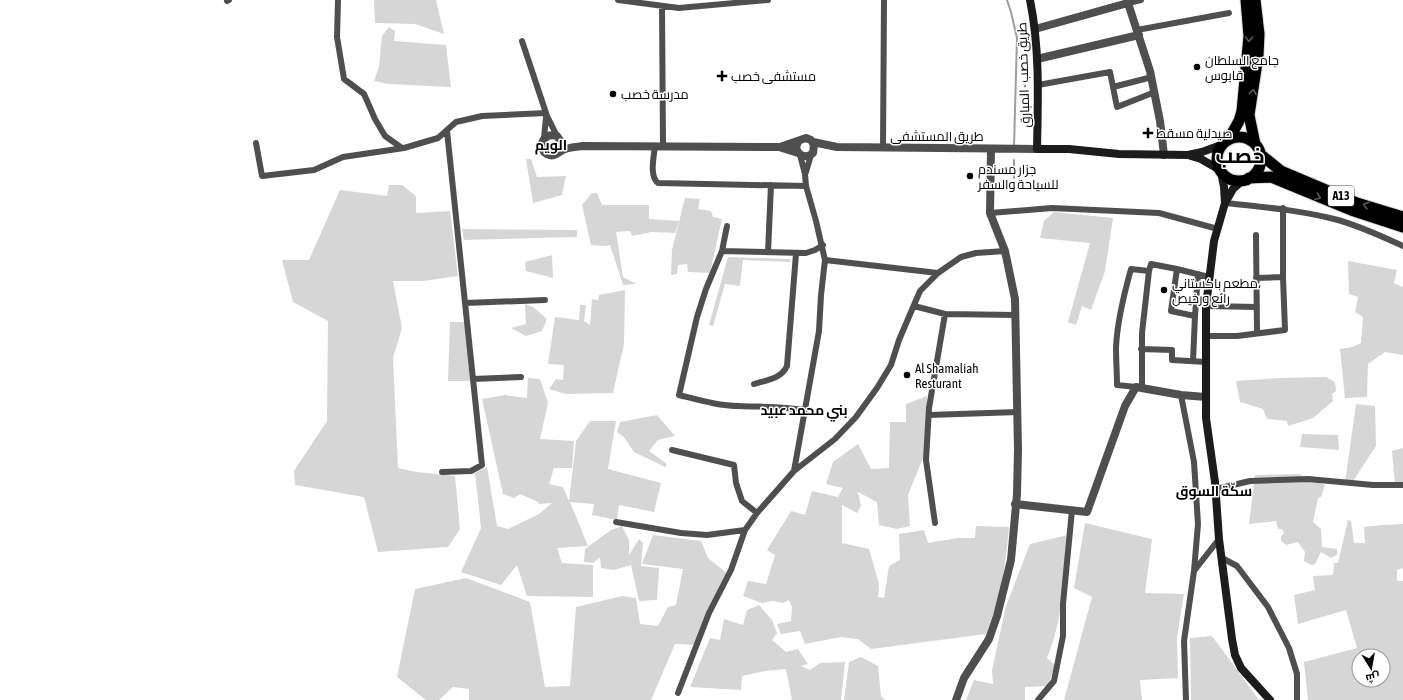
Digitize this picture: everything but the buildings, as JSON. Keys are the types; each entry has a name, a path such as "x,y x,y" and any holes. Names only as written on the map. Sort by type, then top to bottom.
{"highway":[{"path":"1220,171 1216,160 1218,150 1239,121 1242,111 1249,36 1246,0"},
{"path":"1255,0 1259,34 1258,56 1249,115 1255,144"},
{"path":"1225,142 1240,136 1255,144"},
{"name":"A13","path":"1255,144 1260,154 1282,171 1357,203 1403,217"},
{"path":"1246,179 1253,176 1259,168 1261,159 1260,154"},
{"name":"A13","path":"1220,171 1229,178 1238,181 1246,179 1271,178 1351,210 1403,227"}],"main road":[{"name":"طريق خصب - المبارق","path":"1030,0 1035,29 1037,59 1037,149"},
{"path":"1188,156 1202,152 1225,142"},
{"path":"1037,149 1069,149 1119,154 1188,156 1202,159 1220,171 1224,187 1225,203"},
{"path":"1246,179 1233,189 1225,203 1218,229 1209,277 1205,336 1206,418 1216,489 1219,539 1235,655 1241,668 1270,700"}],"street":[{"path":"338,0 337,37 344,79 364,94 375,119 385,136 402,148"},
{"path":"618,0 679,8 742,1 768,0"},
{"path":"883,148 884,0"},
{"path":"1035,29 1127,2 1141,0"},
{"path":"1127,2 1152,77 1164,155"},
{"path":"662,6 659,146 653,173 655,181 658,183 806,186"},
{"path":"1037,59 1138,33 1229,13"},
{"path":"522,41 546,114 562,144 561,151"},
{"path":"1038,85 1110,72 1112,87 1118,107 1155,92"},
{"path":"1112,87 1152,77"},
{"path":"256,143 262,176 314,170 343,157 402,148 438,138 456,122 482,116 546,114"},
{"path":"546,114 542,149 547,155 555,156 561,151 583,146 779,147 798,142 801,139 806,138 813,142 815,147 805,174"},
{"path":"442,472 471,471 482,465 447,131"},
{"path":"544,138 552,135 583,146"},
{"path":"794,471 819,331 825,260 806,186 805,174 796,147 798,142"},
{"name":"طريق المستشفى","path":"813,142 837,147 1037,149"},
{"path":"779,147 805,157 812,154"},
{"name":"طريق المستشفى","path":"812,154 837,147"},
{"path":"956,700 964,678 988,639 997,616 1011,560 1015,504 1018,450 1016,299 1005,251 990,213 991,149"},
{"path":"768,252 771,185"},
{"path":"1225,203 1283,208 1335,219 1403,246"},
{"path":"990,213 1052,208 1159,213 1218,229"},
{"path":"1205,336 1237,336 1285,330 1283,208"},
{"path":"727,226 722,251 706,289 697,317 679,395 721,405 788,407 804,410"},
{"path":"1256,235 1257,333"},
{"path":"722,251 806,254 822,245"},
{"path":"678,693 709,613 731,570 745,530 757,512 794,471 835,439 856,417 877,388 891,365 899,340 920,291 938,273 961,257 976,253 1005,251"},
{"path":"754,384 780,375 787,366 796,254"},
{"path":"825,260 938,273"},
{"path":"1015,504 1087,512 1122,413 1139,387 1144,306 1151,264 1209,277"},
{"path":"1149,271 1132,269 1122,307 1116,347 1117,385 1139,387 1181,395 1206,396"},
{"path":"1177,269 1171,312 1194,316"},
{"path":"1194,362 1194,316 1198,274"},
{"path":"1256,278 1283,277"},
{"path":"465,303 545,300"},
{"path":"914,306 945,314 1016,315"},
{"path":"1206,306 1257,307"},
{"path":"935,524 926,460 928,415 945,314"},
{"path":"1141,349 1172,350 1172,360 1206,362"},
{"path":"473,379 521,377"},
{"path":"1181,395 1194,462 1198,524 1194,572 1184,641 1186,700"},
{"path":"928,415 1018,412"},
{"path":"672,450 734,465 736,483 742,501 757,512"},
{"path":"1216,489 1250,481 1308,479 1373,485 1403,485"},
{"path":"1038,700 1054,681 1063,636 1063,604 1072,510"},
{"path":"616,522 681,533 707,535 745,530"},
{"path":"1194,572 1219,539"},
{"path":"1222,558 1237,566 1268,607 1289,648 1296,674 1297,700"}],"shaded area":[{"path":"374,0 436,0 444,34 415,24 375,23"},
{"path":"389,27 395,31 394,41 446,45 451,87 388,84 374,81 379,66 382,36"},
{"path":"526,159 531,159 537,177 566,176 562,195 533,203"},
{"path":"389,185 402,185 416,196 416,213 450,211 458,276 423,281 393,281 402,328 393,358 398,468 417,472 455,476 460,529 448,547 378,552 364,497 295,485 294,471 327,421 328,321 293,302 282,260 309,260 340,190 387,196"},
{"path":"592,193 597,193 602,205 649,205 649,219 679,221 675,233 652,232 632,236 630,231 616,232 623,277 636,284 623,285 610,245 591,245 582,205"},
{"path":"685,198 700,199 698,209 711,211 713,217 722,219 710,273 688,272 687,264 678,265 677,274 671,275 672,250"},
{"path":"1054,212 1113,218 1105,271 1091,310 1082,306 1076,325 1068,322 1090,243 1040,238 1044,221"},
{"path":"462,229 577,230 577,237 464,240"},
{"path":"552,255 553,278 526,271 525,262"},
{"path":"728,257 790,259 790,262 743,260 740,286 725,284 713,326 709,325"},
{"path":"1348,261 1397,270 1394,283 1403,287 1403,355 1385,352 1368,364 1367,397 1345,398 1340,349 1352,347 1361,343 1363,317 1355,312 1358,297 1349,294"},
{"path":"625,290 624,344 613,393 566,394 549,389 556,379 563,380 564,365 548,364 555,317 579,320 580,305 586,305 584,321 590,325 592,299 598,300 599,295"},
{"path":"525,304 533,307 547,319 542,331 526,336 511,328 526,324"},
{"path":"450,322 465,322 471,381 448,381"},
{"path":"1326,377 1335,382 1336,391 1332,394 1333,401 1313,418 1288,426 1287,421 1267,419 1263,409 1240,402 1236,381 1279,378"},
{"path":"528,378 540,379 548,403 540,439 574,441 572,468 554,468 549,484 563,487 569,501 576,441 590,421 616,421 608,469 661,483 654,512 619,505 617,520 592,515 594,504 570,502 588,546 557,548 562,563 593,565 593,597 527,596 517,565 501,585 461,572 481,528 475,473 487,467 497,526 508,529 539,514 552,503 539,504 538,502 520,494 514,498 503,494 482,399 505,395 527,398"},
{"path":"927,396 926,450 908,495 910,526 897,529 879,525 877,502 858,492 861,506 857,513 842,505 842,543 869,549 879,584 878,597 884,598 889,566 900,560 899,534 924,530 928,543 958,538 975,538 976,526 1009,527 1002,581 986,634 871,649 858,639 841,637 805,644 800,631 781,634 777,624 791,621 792,607 789,600 783,603 773,601 762,603 743,596 748,581 766,584 775,555 767,550 791,511 805,515 812,491 838,497 843,488 826,484 833,462 858,444 871,469 889,468 890,422 906,422 906,404"},
{"path":"1356,404 1375,406 1376,446 1353,481 1345,483"},
{"path":"657,415 675,436 658,440 649,451 667,464 665,467 634,452 623,436 617,432 620,422"},
{"path":"1302,434 1338,435 1339,450 1300,447"},
{"path":"1403,448 1403,483 1395,484 1392,451"},
{"path":"1300,474 1303,477 1325,485 1321,497 1318,498 1313,522 1321,529 1322,547 1337,549 1337,555 1331,558 1321,552 1315,564 1311,565 1304,561 1305,552 1298,542 1286,545 1281,541 1281,536 1284,533 1282,529 1278,529 1276,521 1249,524 1255,475"},
{"path":"1348,520 1351,521 1354,543 1365,543 1364,527 1403,524 1403,568 1397,570 1397,581 1403,581 1403,700 1308,700 1304,662 1351,650 1351,688 1391,688 1391,648 1357,648 1346,610 1298,624 1294,595 1315,590 1313,576 1333,575 1334,563 1338,563"},
{"path":"1085,523 1152,539 1145,593 1184,594 1177,637 1178,678 1140,680 1142,700 1064,700 1092,597 1074,588"},
{"path":"622,526 629,540 629,555 639,539 643,543 641,566 659,568 657,600 639,601 631,565 614,570 601,568 600,557 593,563 584,562 585,549 611,530"},
{"path":"653,535 701,541 708,558 728,574 697,645 675,644 651,700 469,700 469,689 453,687 439,700 426,700 397,677 415,589 466,578 530,602 545,687 570,686 576,607 622,596 636,598 640,624 658,626 668,607 676,605 683,569 642,564"},
{"path":"1068,535 1060,613 1057,628 1047,658 1055,665 1048,686 1025,687 1025,700 966,700 974,680 993,684 992,670 1006,606 1030,544"},
{"path":"759,605 772,620 777,633 772,640 786,652 798,649 808,664 801,666 810,670 820,663 845,662 841,700 792,700 786,669 765,671 742,676 741,690 690,687 710,638 720,640 724,619 743,625 747,610"},
{"path":"1212,636 1259,700 1191,700 1190,638"},
{"path":"861,657 878,666 881,696 885,700 844,700 849,662"}],"waterway":[{"path":"1007,0 1017,38 1014,147"},
{"path":"1014,160 1014,178"}],"place":[{"name":"جامع السلطان قابوس","path":"1197,67"},
{"name":"مستشفى خصب","path":"722,76"},
{"name":"مدرسة خصب","path":"613,94"},
{"name":"صيدلية مسقط","path":"1148,133"},
{"name":"جزار مسندم للسياحة والسفر","path":"970,176"},
{"name":"مطعم باكستاني، رائع ورخيص","path":"1164,290"},
{"name":"Al Shamaliah Resturant","path":"907,375"}],"district":[{"name":"الويم","path":"551,145"},
{"name":"خصب","path":"1240,156"},
{"name":"بني محمد عبيد","path":"804,410"},
{"name":"سكّة السوق","path":"1214,491"}]}
